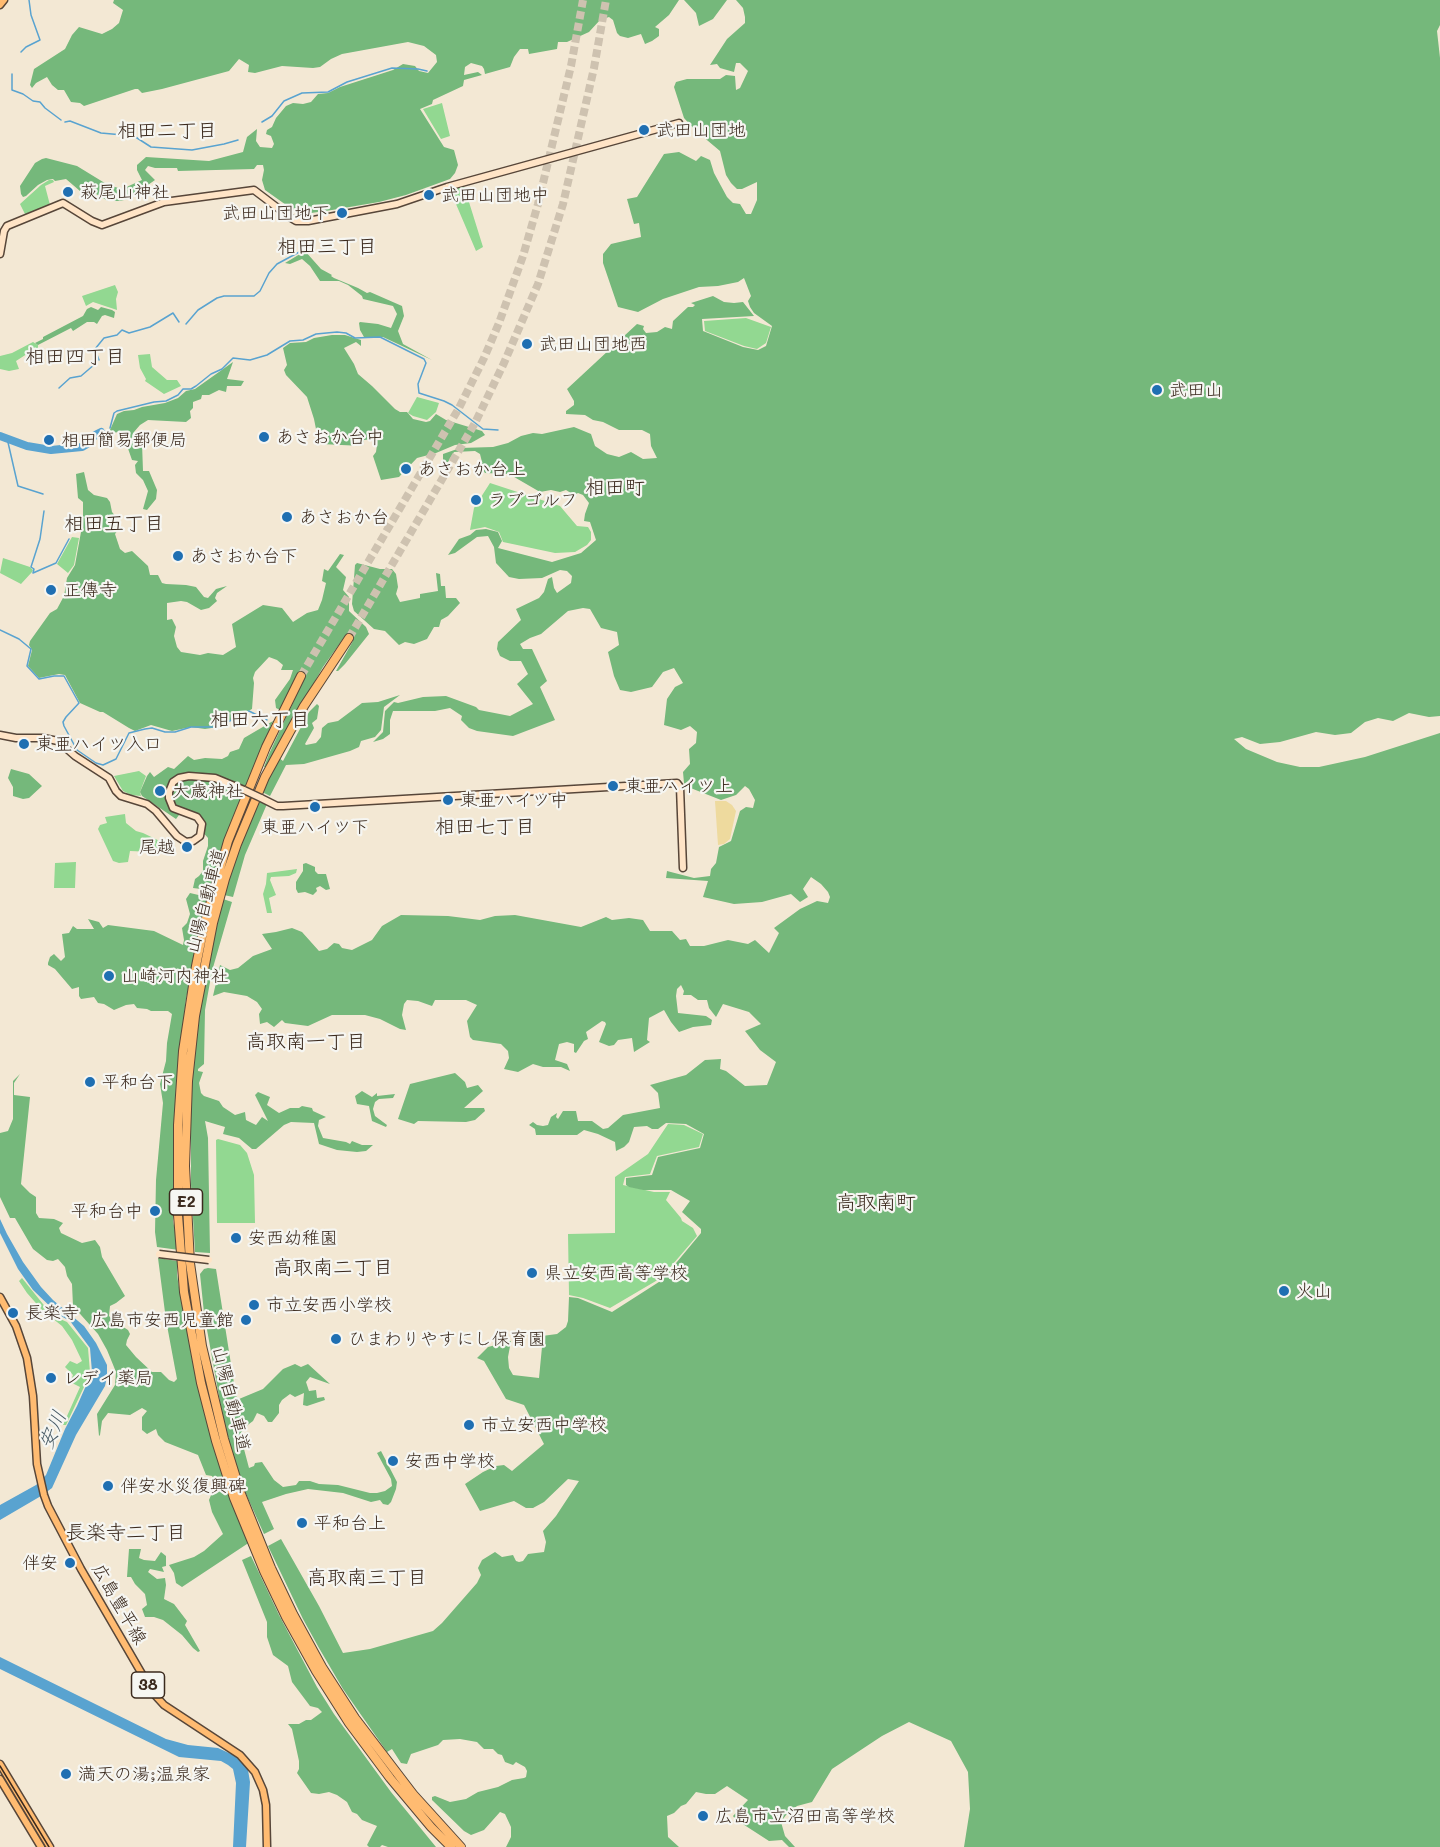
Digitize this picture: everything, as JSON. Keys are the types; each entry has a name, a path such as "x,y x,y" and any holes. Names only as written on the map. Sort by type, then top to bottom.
{"highway":[{"name":"山陽自動車道","path":"349,638 304,706 279,750 250,810 225,879 204,969 190,1049 185,1125 186,1206 193,1291 202,1346 224,1439 245,1503 275,1577 322,1666 355,1718 410,1797 461,1847"},
{"name":"山陽自動車道","path":"301,676 266,747 228,841 205,922 196,966 186,1022 179,1087 177,1172 181,1263 188,1317 208,1411 224,1468 247,1532 286,1617 316,1671 349,1723 451,1847"},
{"path":"410,1797 443,1847"},
{"path":"410,1797 468,1847"}],"main road":[{"path":"0,5 4,0"},
{"name":"広島豊平線","path":"0,1297 16,1326 27,1358 31,1378 37,1464 44,1495 81,1569 153,1693 164,1705 240,1755 255,1772 263,1790 266,1805 267,1847"},
{"path":"0,1764 50,1847"},
{"path":"0,1779 41,1847"}],"street":[{"path":"0,254 7,226 63,203 102,225 164,201 254,190 296,221 308,221 397,204 447,187 679,123"},
{"path":"0,735 16,738 43,738 62,743 75,756 109,778 121,796 147,804 156,811 177,836 186,842 193,841 200,836 202,824 197,817 173,808 169,792 173,783 179,778 189,776 215,778 277,806 677,783 680,788 683,868"},
{"path":"159,1254 208,1260"}],"green space":[{"path":"114,0 679,0 669,15 655,27 659,29 659,36 645,44 641,34 628,38 620,36 613,20 609,17 600,20 589,32 567,42 558,42 557,49 529,54 528,49 520,49 510,67 485,74 482,66 471,63 465,67 464,75 478,72 482,75 464,80 463,86 433,100 432,104 420,109 444,147 454,150 458,165 455,173 450,179 406,195 379,202 304,214 296,212 265,190 262,180 263,165 257,165 254,169 178,171 177,168 148,166 145,170 155,180 128,199 120,201 108,201 86,188 80,191 66,179 47,180 23,197 20,186 35,163 46,158 77,166 108,185 122,189 142,180 137,165 146,157 209,161 243,152 247,137 257,129 256,141 260,147 272,148 274,144 271,136 266,134 267,130 272,127 286,106 293,103 311,102 318,94 328,93 393,70 403,64 415,66 419,71 428,73 437,62 436,55 424,46 408,42 342,54 320,67 313,68 282,66 255,73 248,72 249,65 239,59 229,71 142,93 135,89 84,106 71,102 64,90 58,90 47,77 32,88 30,85 34,69 65,49 79,27 102,34 119,23 123,10 113,3"},
{"path":"684,0 727,0 713,19 699,26 696,13"},
{"path":"736,0 1440,0 1440,25 1437,31 1440,58 1440,716 1429,717 1409,713 1393,721 1378,718 1365,722 1351,733 1335,735 1316,732 1280,742 1260,744 1242,737 1234,739 1246,749 1277,762 1300,767 1319,767 1365,757 1440,733 1440,1847 964,1847 970,1809 968,1772 951,1741 909,1722 882,1736 832,1769 812,1802 797,1806 786,1815 781,1822 785,1836 795,1847 789,1847 782,1840 769,1841 735,1819 733,1816 748,1800 727,1786 715,1794 696,1792 686,1804 667,1816 668,1837 679,1847 506,1847 511,1837 511,1827 505,1814 500,1812 484,1830 471,1835 432,1800 432,1797 450,1802 466,1799 478,1792 526,1777 525,1767 516,1762 513,1765 505,1762 502,1755 493,1749 484,1749 477,1742 460,1739 443,1740 438,1745 411,1754 407,1764 401,1763 392,1749 387,1752 343,1689 319,1648 268,1546 281,1539 343,1653 370,1649 433,1631 477,1583 481,1575 478,1568 482,1560 495,1552 502,1557 513,1555 519,1562 523,1561 528,1554 544,1552 546,1542 543,1531 579,1481 568,1479 544,1502 533,1508 526,1508 514,1501 480,1511 465,1484 496,1466 504,1465 512,1471 544,1444 524,1405 506,1399 484,1361 477,1358 488,1347 511,1341 508,1357 509,1368 513,1375 539,1378 542,1347 540,1341 542,1336 557,1334 566,1327 569,1297 578,1298 612,1312 662,1280 701,1233 701,1229 682,1212 690,1201 671,1190 643,1190 629,1187 626,1185 626,1178 652,1175 658,1157 700,1148 704,1134 686,1124 666,1123 658,1129 647,1126 634,1127 629,1142 616,1151 615,1142 598,1134 584,1130 577,1135 536,1135 535,1129 529,1125 533,1122 537,1125 548,1125 551,1117 557,1113 558,1119 563,1111 576,1111 578,1121 592,1121 603,1129 608,1128 623,1115 660,1108 658,1093 650,1085 686,1075 705,1060 721,1059 720,1069 745,1086 767,1085 776,1062 760,1050 745,1031 761,1024 749,1012 723,1004 716,1017 709,1008 707,1000 698,1000 691,995 683,995 681,985 677,989 676,996 678,1013 706,1016 712,1020 711,1025 693,1027 679,1032 664,1010 649,1018 647,1040 650,1042 634,1052 632,1038 618,1040 614,1045 609,1046 599,1042 606,1024 602,1021 586,1032 588,1039 576,1053 574,1044 567,1042 559,1044 555,1060 567,1064 570,1071 561,1067 543,1067 533,1064 518,1072 504,1069 509,1058 508,1051 501,1044 473,1040 470,1037 467,1021 477,1005 466,1000 435,1000 432,1006 407,1000 402,1015 406,1030 365,1015 332,1015 308,1026 285,1023 282,1020 274,1027 267,1022 260,1024 259,1014 262,1009 257,1002 247,996 224,992 213,996 220,965 230,970 238,968 253,956 272,949 262,934 292,928 302,932 319,951 327,949 334,943 352,950 372,940 382,926 401,915 448,916 480,920 495,916 515,915 581,927 606,917 612,920 629,918 643,920 650,931 672,931 680,940 686,939 690,946 704,946 728,940 748,944 755,940 769,953 779,933 774,928 800,909 817,901 828,903 830,897 821,884 811,877 803,889 808,897 800,902 791,894 762,902 734,904 703,897 708,881 666,878 667,871 694,878 710,876 711,869 716,863 719,847 731,841 740,811 746,807 753,808 755,800 745,786 736,795 721,800 688,787 684,783 683,772 690,764 689,749 696,743 697,732 690,726 681,730 664,725 667,699 675,687 683,683 674,668 663,672 652,687 631,692 620,690 608,652 619,645 617,632 601,628 590,609 568,611 541,634 520,644 523,649 532,649 547,681 540,687 555,720 513,736 469,728 461,720 462,716 450,708 435,711 393,711 390,720 390,734 373,742 383,732 385,711 394,702 446,696 479,710 510,716 533,704 517,684 528,674 521,661 510,661 500,656 497,649 498,642 521,620 516,609 539,598 544,592 548,579 552,577 557,593 571,583 572,576 567,571 560,570 542,578 509,577 496,563 494,547 488,536 477,537 455,553 448,555 459,539 476,530 486,529 498,532 502,541 498,548 552,562 581,553 596,540 590,522 584,521 589,503 583,495 578,493 574,495 566,490 540,492 509,474 485,473 479,464 482,462 480,454 475,451 454,452 448,462 443,462 443,454 460,448 493,447 533,433 542,434 574,427 591,434 595,446 607,454 619,457 631,452 643,459 657,458 651,446 650,434 642,430 619,430 585,415 566,414 566,411 574,405 567,389 637,324 644,326 646,333 657,332 665,327 672,329 673,321 688,307 695,305 691,303 713,296 724,302 743,302 754,316 702,319 703,331 743,347 758,350 766,346 772,326 754,313 750,307 748,301 751,296 744,278 738,282 718,286 699,287 663,299 638,312 618,307 603,263 603,254 611,244 641,237 639,223 634,224 627,199 637,197 664,154 679,152 696,161 701,156 710,160 727,197 733,203 740,204 746,214 751,214 757,200 757,182 742,189 737,189 731,183 726,175 720,151 684,118 674,87 676,82 687,79 720,79 726,75 735,76 736,90 740,88 748,71 740,63 736,63 734,72 720,68 717,64 710,65 727,39 745,23 743,8"},
{"path":"442,103 450,136 441,139 423,109"},
{"path":"49,180 54,182 45,186 50,205 25,214 20,204"},
{"path":"464,186 483,247 476,251 450,190"},
{"path":"305,251 321,269 334,278 402,306 404,316 398,331 403,344 432,360 383,337 364,337 360,330 360,322 391,328 397,314 393,306 363,299 348,285 339,281 320,281 302,259 290,264 285,263"},
{"path":"115,285 118,292 117,310 93,302 86,306 82,296"},
{"path":"91,307 98,310 101,307 112,310 115,312 114,318 105,315 97,324 87,322 73,331 71,328 38,345 35,343 83,316"},
{"path":"746,318 771,327 766,343 757,349 705,331 704,321"},
{"path":"332,335 345,335 361,340 361,346 356,342 344,348 358,374 395,409 407,412 413,419 426,422 436,414 446,420 482,431 485,435 471,443 455,445 417,458 399,477 381,480 373,456 377,445 373,439 364,440 362,446 321,444 307,397 284,370 287,365 283,348 290,343 306,342"},
{"path":"33,342 38,345 38,349 16,361 19,369 9,371 0,369 0,356 12,353"},
{"path":"150,354 152,367 167,380 177,380 181,386 164,394 145,381 138,355"},
{"path":"233,362 227,379 244,381 241,386 227,386 226,392 219,390 209,395 202,395 201,399 193,402 193,408 190,411 191,418 186,422 148,420 134,432 142,443 143,471 149,471 157,490 156,499 147,510 143,509 148,491 143,480 136,473 135,465 138,461 132,460 125,440 119,432 112,433 110,430 117,414 178,398"},
{"path":"417,397 439,403 436,412 427,420 408,413"},
{"path":"84,472 88,490 94,495 107,498 110,502 112,512 116,517 111,522 118,530 115,534 120,549 125,553 132,551 148,566 150,575 158,575 162,583 196,587 204,597 208,598 216,589 227,586 217,593 215,598 217,601 209,608 201,610 181,601 167,603 167,620 172,619 176,627 174,636 181,652 223,655 236,647 232,624 263,605 282,608 293,622 307,613 318,610 326,583 322,581 324,569 328,571 340,554 344,555 336,567 346,577 343,590 349,597 349,611 366,627 369,634 345,664 336,671 353,641 345,636 323,667 266,767 264,767 269,754 305,677 300,674 280,710 276,708 275,700 290,679 293,670 281,670 283,665 277,660 269,657 255,672 252,709 218,727 205,729 191,727 172,731 151,725 135,731 103,712 80,703 65,675 39,678 28,666 32,650 29,645 30,641 50,613 57,609 64,596 67,578 75,565 83,521 83,502 78,498 76,474"},
{"path":"490,483 560,506 577,526 588,527 591,540 575,552 555,553 503,542 499,532 485,527 470,530 474,508"},
{"path":"72,537 79,538 74,565 68,573 57,564"},
{"path":"3,558 33,570 21,584 0,573"},
{"path":"357,563 380,569 392,569 396,574 398,587 396,594 400,602 420,598 420,594 438,591 436,573 440,574 441,586 445,586 446,598 456,598 460,603 441,620 439,627 434,627 427,639 414,644 405,642 399,645 385,631 374,629 354,611 352,604"},
{"path":"400,695 384,707 381,730 375,737 361,741 359,747 350,751 304,764 286,765 270,796 262,792 279,758 283,761 309,712 317,704 319,706 317,719 312,723 314,728 306,745 316,743 321,737 322,728 328,723 338,721 362,703 378,702"},
{"path":"273,721 233,817 209,890 193,888 195,879 203,871 208,838 200,829 200,822 189,815 179,815 176,819 142,796 140,792 147,776 150,772 154,777 168,767 174,769 188,756 194,760 222,759 230,752 239,749 244,738"},
{"path":"11,769 29,774 42,786 29,798 13,796 13,787 8,778"},
{"path":"139,771 146,776 140,792 141,796 123,791 114,776"},
{"path":"258,800 267,804 245,855 233,897 224,895 230,871"},
{"path":"125,814 126,823 136,831 170,844 153,852 130,851 128,862 113,861 98,829 100,825 107,823 105,817"},
{"path":"76,862 75,888 54,888 55,863"},
{"path":"303,864 315,867 318,874 326,874 330,889 326,890 320,886 316,888 317,891 313,895 305,892 298,893 296,882 303,871"},
{"path":"297,869 296,873 289,876 271,877 276,895 269,898 272,913 267,913 263,894 267,873"},
{"path":"190,893 207,897 186,999 176,1085 173,1221 179,1250 157,1247 155,1232 156,1180 163,1103 160,1084 166,1061 172,1014 168,1011 137,1008 134,1004 114,1010 98,1003 94,997 81,999 79,987 72,989 48,963 54,954 61,961 65,957 62,934 69,933 73,926 77,929 94,929 88,919 99,922 103,928 108,925 154,931 183,945 182,928 187,923 190,914 186,899"},
{"path":"223,899 232,902 212,971 205,1010 204,1064 198,1069 203,1072 199,1083 201,1093 219,1101 223,1107 235,1115 245,1112 246,1120 256,1125 262,1117 268,1121 255,1095 258,1092 270,1097 267,1105 279,1113 302,1106 312,1108 313,1111 326,1117 319,1120 318,1126 323,1138 350,1144 352,1141 362,1145 373,1145 366,1151 337,1150 319,1144 314,1123 291,1122 284,1125 256,1149 252,1149 239,1138 223,1134 225,1127 205,1121 208,1138 210,1253 195,1252 191,1184 191,1073 199,1011"},
{"path":"455,1073 465,1082 467,1088 478,1085 483,1091 464,1108 484,1108 485,1111 475,1120 466,1122 418,1121 414,1124 398,1119 410,1084"},
{"path":"20,1074 14,1083 14,1095 30,1097 21,1184 36,1197 36,1213 39,1218 54,1219 63,1223 59,1228 61,1233 82,1243 95,1240 100,1247 102,1257 125,1296 110,1306 109,1316 128,1330 130,1334 126,1345 136,1357 152,1372 161,1372 174,1382 177,1379 158,1258 177,1261 184,1318 198,1379 250,1542 182,1587 176,1583 169,1565 194,1557 223,1534 209,1500 216,1483 212,1476 206,1475 198,1455 165,1442 156,1429 147,1434 142,1430 142,1417 147,1411 142,1408 130,1415 108,1413 102,1421 99,1436 97,1414 115,1385 116,1372 107,1350 98,1334 73,1306 72,1284 65,1267 58,1259 47,1260 33,1249 15,1218 10,1218 0,1197 0,1133 8,1131 13,1119 13,1081"},
{"path":"362,1091 372,1097 377,1093 377,1096 395,1094 393,1098 379,1099 375,1102 373,1109 375,1116 387,1125 386,1127 372,1121 369,1106 357,1104 355,1096"},
{"path":"668,1124 684,1125 703,1134 699,1147 657,1156 650,1174 625,1177 623,1185 654,1192 670,1192 666,1200 682,1221 693,1228 697,1236 661,1278 610,1308 569,1295 568,1234 615,1233 615,1177 648,1154"},
{"path":"216,1140 240,1145 247,1153 254,1175 255,1223 217,1223"},
{"path":"208,1268 216,1269 236,1396 239,1399 263,1389 283,1369 295,1364 301,1367 308,1364 330,1384 310,1377 306,1382 309,1391 316,1390 317,1398 324,1397 325,1400 307,1406 303,1405 304,1393 295,1397 290,1394 282,1400 279,1413 272,1422 268,1422 264,1416 257,1413 253,1421 240,1434 249,1468 255,1463 262,1462 274,1480 283,1487 296,1485 299,1481 310,1481 377,1493 392,1486 391,1479 377,1453 381,1451 397,1482 388,1505 383,1504 380,1500 371,1502 343,1493 308,1489 286,1494 262,1502 274,1529 264,1534 238,1476 222,1413 204,1313 200,1274"},
{"path":"22,1278 47,1309 67,1322 88,1348 90,1372 66,1425 63,1425 80,1387 70,1382 73,1375 65,1367 70,1361 77,1364 82,1361 62,1326 42,1310 27,1293 19,1281"},
{"path":"129,1549 141,1549 139,1558 144,1560 155,1561 161,1552 166,1556 166,1566 162,1567 164,1572 150,1569 148,1572 157,1579 165,1578 164,1599 174,1604 187,1621 185,1625 200,1651 193,1648 182,1635 163,1620 145,1617 142,1609 147,1605 145,1594 131,1577 127,1577"},
{"path":"251,1556 279,1615 334,1714 391,1792 436,1847 382,1845 369,1847 367,1845 377,1826 362,1820 352,1812 347,1802 337,1795 329,1792 311,1793 297,1773 299,1761 292,1729 288,1724 299,1724 311,1720 322,1712 310,1706 292,1682 288,1666 273,1655 267,1637 267,1622 242,1560"}],"sand":[{"path":"715,801 726,801 736,811 730,839 718,845"}],"water":[{"path":"0,1219 23,1262 41,1287 84,1326 96,1343 107,1365 107,1377 105,1386 76,1435 52,1488 0,1520 0,1505 36,1485 46,1475 92,1372 90,1348 70,1321 59,1315 33,1290 18,1269 0,1233"},
{"path":"0,1657 166,1739 188,1745 218,1748 240,1758 248,1770 250,1782 246,1847 233,1847 236,1783 233,1769 228,1765 221,1761 179,1757 0,1669"}],"waterway":[{"path":"21,52 40,40 31,15 29,0"},
{"path":"262,122 272,116 284,101 302,93 328,92 347,82 392,68 427,71"},
{"path":"12,74 12,90 33,101 40,102 61,120"},
{"path":"65,122 70,121 101,133 134,136 151,147 192,150 238,140"},
{"path":"186,324 198,310 217,298 254,296 260,291 269,273 277,264 303,250"},
{"path":"99,360 95,349 104,338 117,335 122,330 129,333 150,327 173,313 179,322"},
{"path":"110,428 114,413 117,411 166,401 178,395 183,389 196,386 211,374 222,369 233,358 250,360 267,355 290,341 303,340 316,334 337,332 346,333 355,338 380,337 424,359 426,363 418,384 419,393 452,405 483,429 498,430"},
{"path":"59,388 70,378 81,376 95,364"},
{"path":"0,436 27,446 51,450 82,447 101,432"},
{"path":"7,438 18,486 43,494"},
{"path":"44,511 40,539 31,567 34,569 33,573 56,563 69,539"},
{"path":"0,630 19,639 31,649 27,666 39,679 64,676 79,703 66,717 63,722 64,726 77,750 96,763 103,765 116,759 129,733 152,728 175,732 191,727 218,727 249,711 267,720"}],"tunnel":[{"path":"301,676 459,408 499,323 523,256 538,204 571,66 583,0"},
{"path":"349,638 475,423 538,284 563,204 594,68 606,0"}],"tram line":[{"path":"0,1766 49,1847"}],"place":[{"name":"武田山団地","path":"644,130"},
{"name":"萩尾山神社","path":"68,192"},
{"name":"武田山団地中","path":"429,195"},
{"name":"武田山団地下","path":"342,213"},
{"name":"武田山団地西","path":"527,344"},
{"name":"武田山","path":"1157,390"},
{"name":"あさおか台中","path":"264,437"},
{"name":"相田簡易郵便局","path":"49,440"},
{"name":"あさおか台上","path":"406,469"},
{"name":"ラブゴルフ","path":"476,500"},
{"name":"あさおか台","path":"287,517"},
{"name":"あさおか台下","path":"178,556"},
{"name":"正傳寺","path":"51,590"},
{"name":"東亜ハイツ入口","path":"24,744"},
{"name":"東亜ハイツ上","path":"613,786"},
{"name":"大歳神社","path":"160,791"},
{"name":"東亜ハイツ中","path":"448,800"},
{"name":"東亜ハイツ下","path":"315,807"},
{"name":"尾越","path":"187,847"},
{"name":"山崎河内神社","path":"109,976"},
{"name":"平和台下","path":"90,1082"},
{"name":"平和台中","path":"155,1211"},
{"name":"安西幼稚園","path":"236,1238"},
{"name":"県立安西高等学校","path":"532,1273"},
{"name":"火山","path":"1284,1291"},
{"name":"市立安西小学校","path":"254,1305"},
{"name":"長楽寺","path":"13,1313"},
{"name":"広島市安西児童館","path":"246,1320"},
{"name":"ひまわりやすにし保育園","path":"336,1339"},
{"name":"レデイ薬局","path":"51,1378"},
{"name":"市立安西中学校","path":"469,1425"},
{"name":"安西中学校","path":"393,1461"},
{"name":"伴安水災復興碑","path":"108,1486"},
{"name":"平和台上","path":"302,1523"},
{"name":"伴安","path":"70,1563"},
{"name":"満天の湯;温泉家","path":"66,1774"},
{"name":"広島市立沼田高等学校","path":"703,1816"}],"district":[{"name":"相田二丁目","path":"167,131"},
{"name":"相田三丁目","path":"327,247"},
{"name":"相田四丁目","path":"75,357"},
{"name":"相田町","path":"615,488"},
{"name":"相田五丁目","path":"114,524"},
{"name":"相田六丁目","path":"260,720"},
{"name":"相田七丁目","path":"485,827"},
{"name":"高取南一丁目","path":"306,1042"},
{"name":"高取南町","path":"876,1203"},
{"name":"高取南二丁目","path":"333,1268"},
{"name":"長楽寺二丁目","path":"126,1533"},
{"name":"高取南三丁目","path":"367,1578"}],"water label":[{"name":"安川","path":"53,1430"}]}
